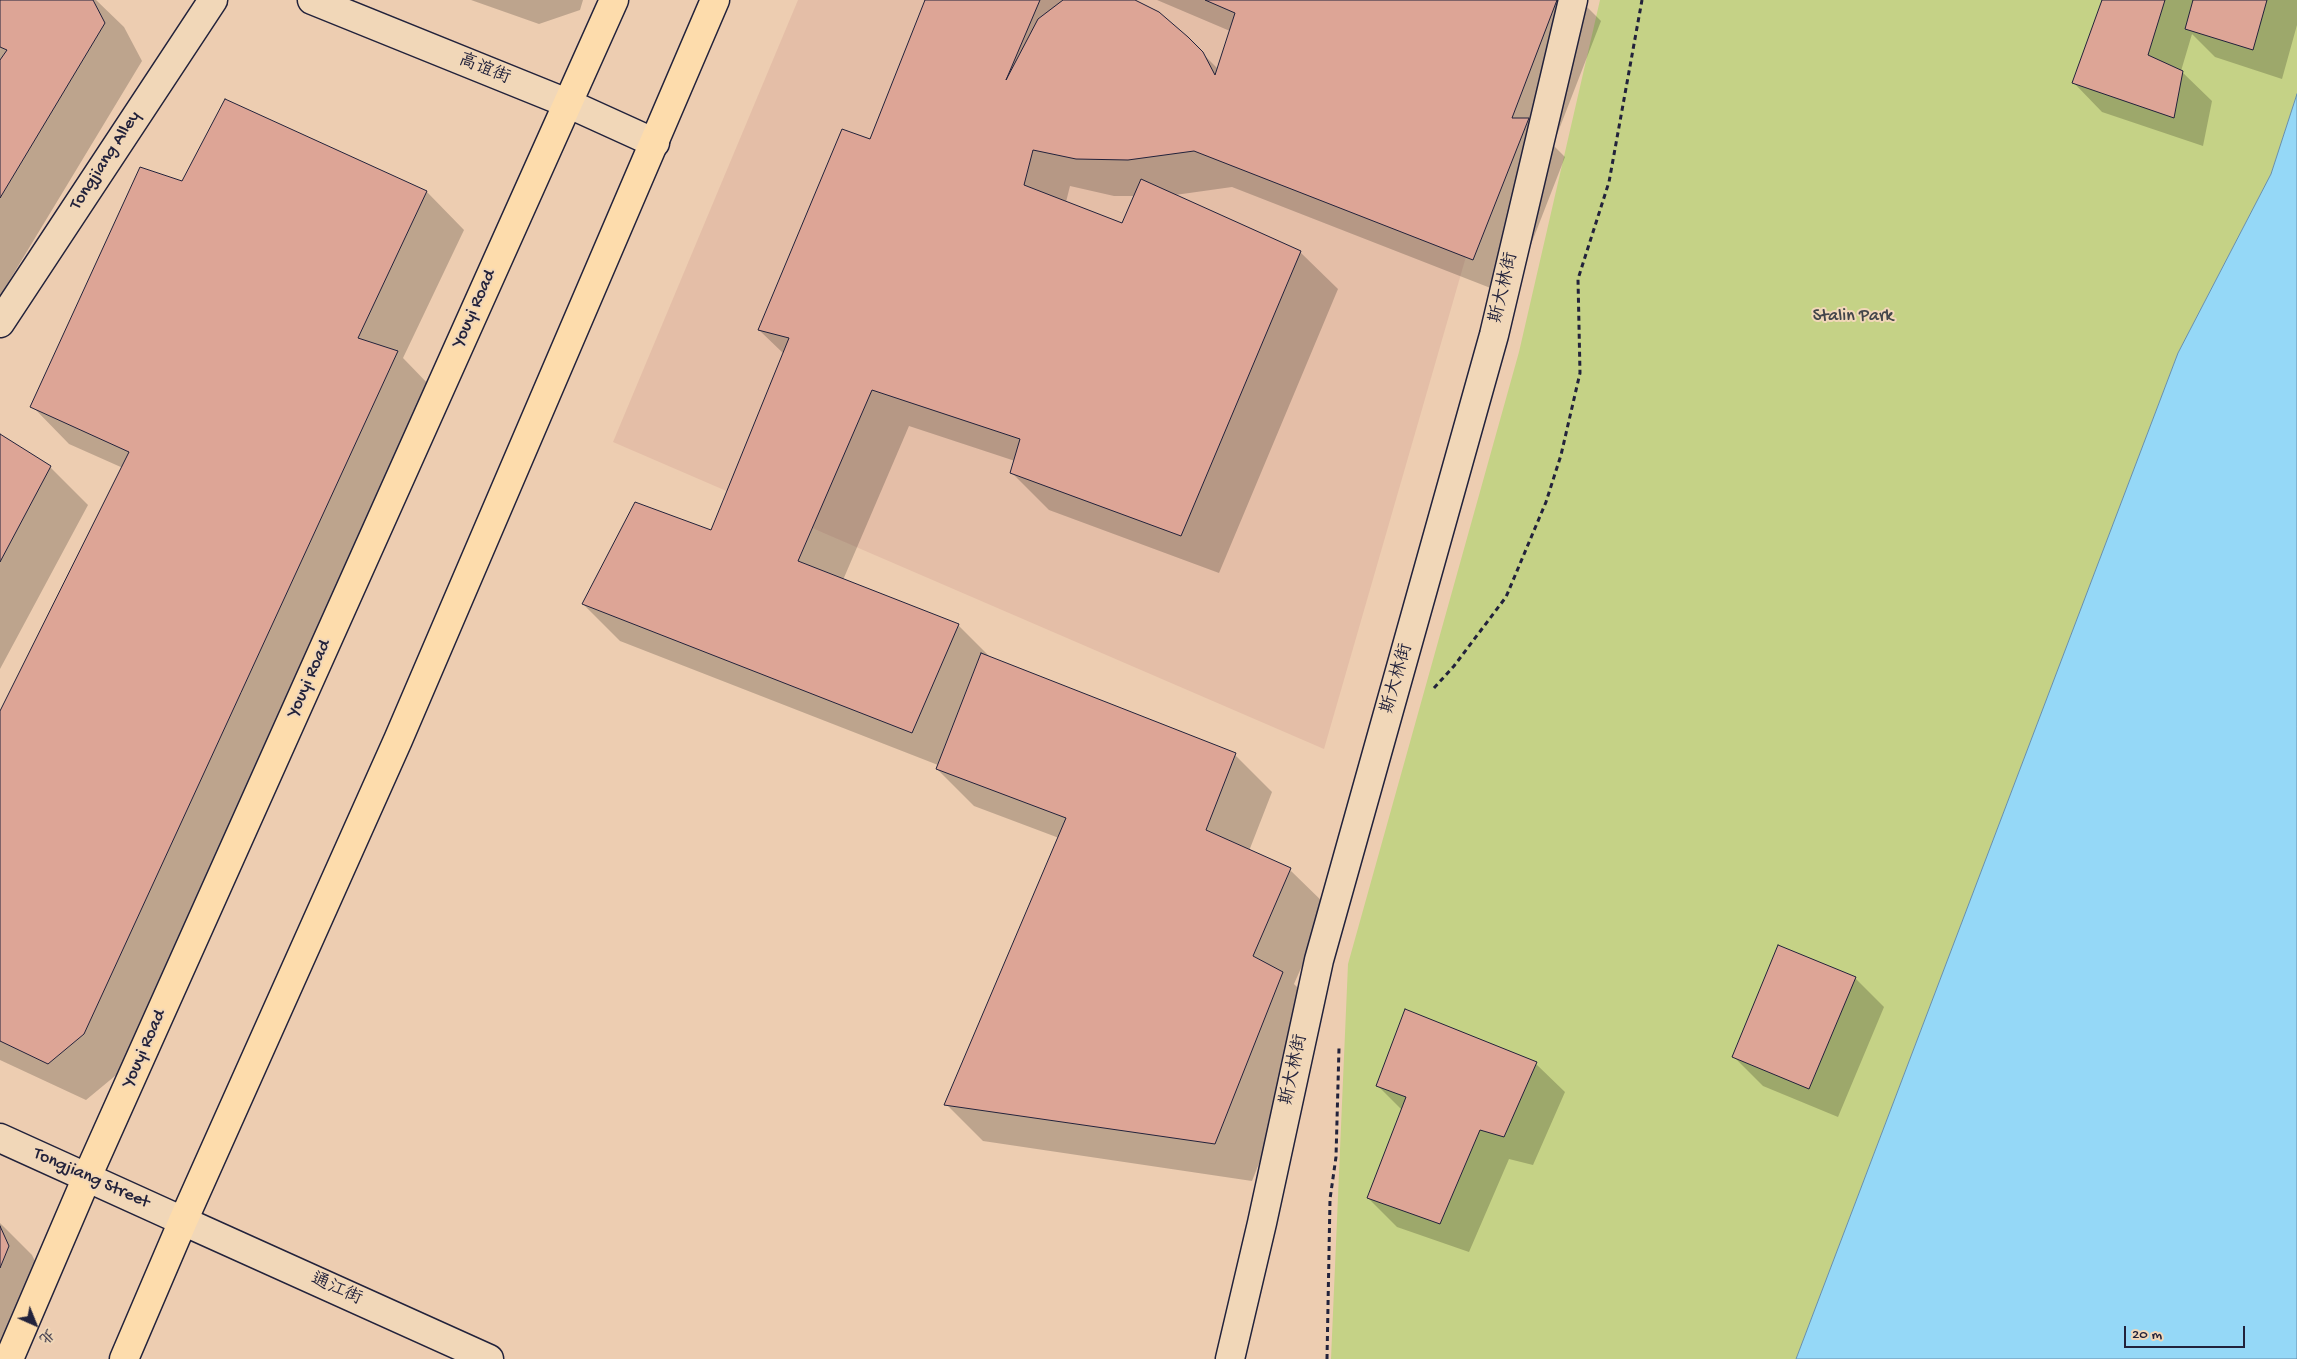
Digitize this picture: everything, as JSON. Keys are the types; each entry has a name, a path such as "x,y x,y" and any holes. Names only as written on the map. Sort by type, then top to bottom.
{"highway":[{"name":"Youyi Road","path":"9,1359 87,1178 614,0"},
{"path":"124,1359 183,1220 398,740 715,0"}],"street":[{"name":"Tongjiang Alley","path":"0,323 213,0"},
{"name":"高谊街","path":"312,0 567,103 655,142"},
{"name":"斯大林街","path":"1230,1359 1262,1223 1319,960 1494,335 1573,0"},
{"name":"Tongjiang Street","path":"0,1138 183,1220"},
{"name":"通江街","path":"183,1220 489,1359"}],"path":[{"path":"1431,690 1454,666 1506,597 1546,502 1558,465 1580,374 1578,279 1609,182 1642,0"},
{"path":"1326,1359 1330,1199 1336,1157 1339,1042"}],"shaded area":[{"path":"798,0 1540,0 1324,749 613,442"}],"green space":[{"name":"Stalin Park","path":"1600,0 2297,0 2297,94 2271,174 2178,353 1796,1359 1331,1359 1348,964 1519,352"}],"water":[{"path":"2297,94 2297,1359 1796,1359 2178,353 2271,174"}],"building":[{"path":"0,0 93,0 105,23 0,198 0,60 7,50 0,47"},
{"path":"925,0 1040,0 1006,80 1038,19 1063,0 1135,0 1159,12 1188,37 1203,52 1215,75 1235,13 1205,0 1557,0 1512,118 1529,118 1473,260 1194,151 1128,160 1076,159 1033,150 1024,185 1122,223 1141,179 1301,251 1181,536 1010,473 1020,439 872,390 798,561 959,624 912,733 582,604 635,502 711,530 789,338 758,330 842,129 870,139"},
{"path":"2102,0 2165,0 2148,55 2183,71 2174,118 2072,83"},
{"path":"2193,0 2267,0 2253,50 2185,29"},
{"path":"225,99 427,191 358,338 398,351 84,1034 48,1064 0,1041 0,711 129,452 30,407 140,167 182,181"},
{"path":"0,434 51,466 0,562"},
{"path":"981,653 1236,753 1206,830 1291,868 1253,956 1283,972 1215,1144 944,1105 1066,818 936,769"},
{"path":"1778,945 1856,977 1809,1089 1732,1057"},
{"path":"1405,1009 1537,1062 1504,1137 1480,1130 1440,1224 1367,1198 1406,1097 1376,1086"},
{"path":"0,1226 9,1246 0,1268"}]}
